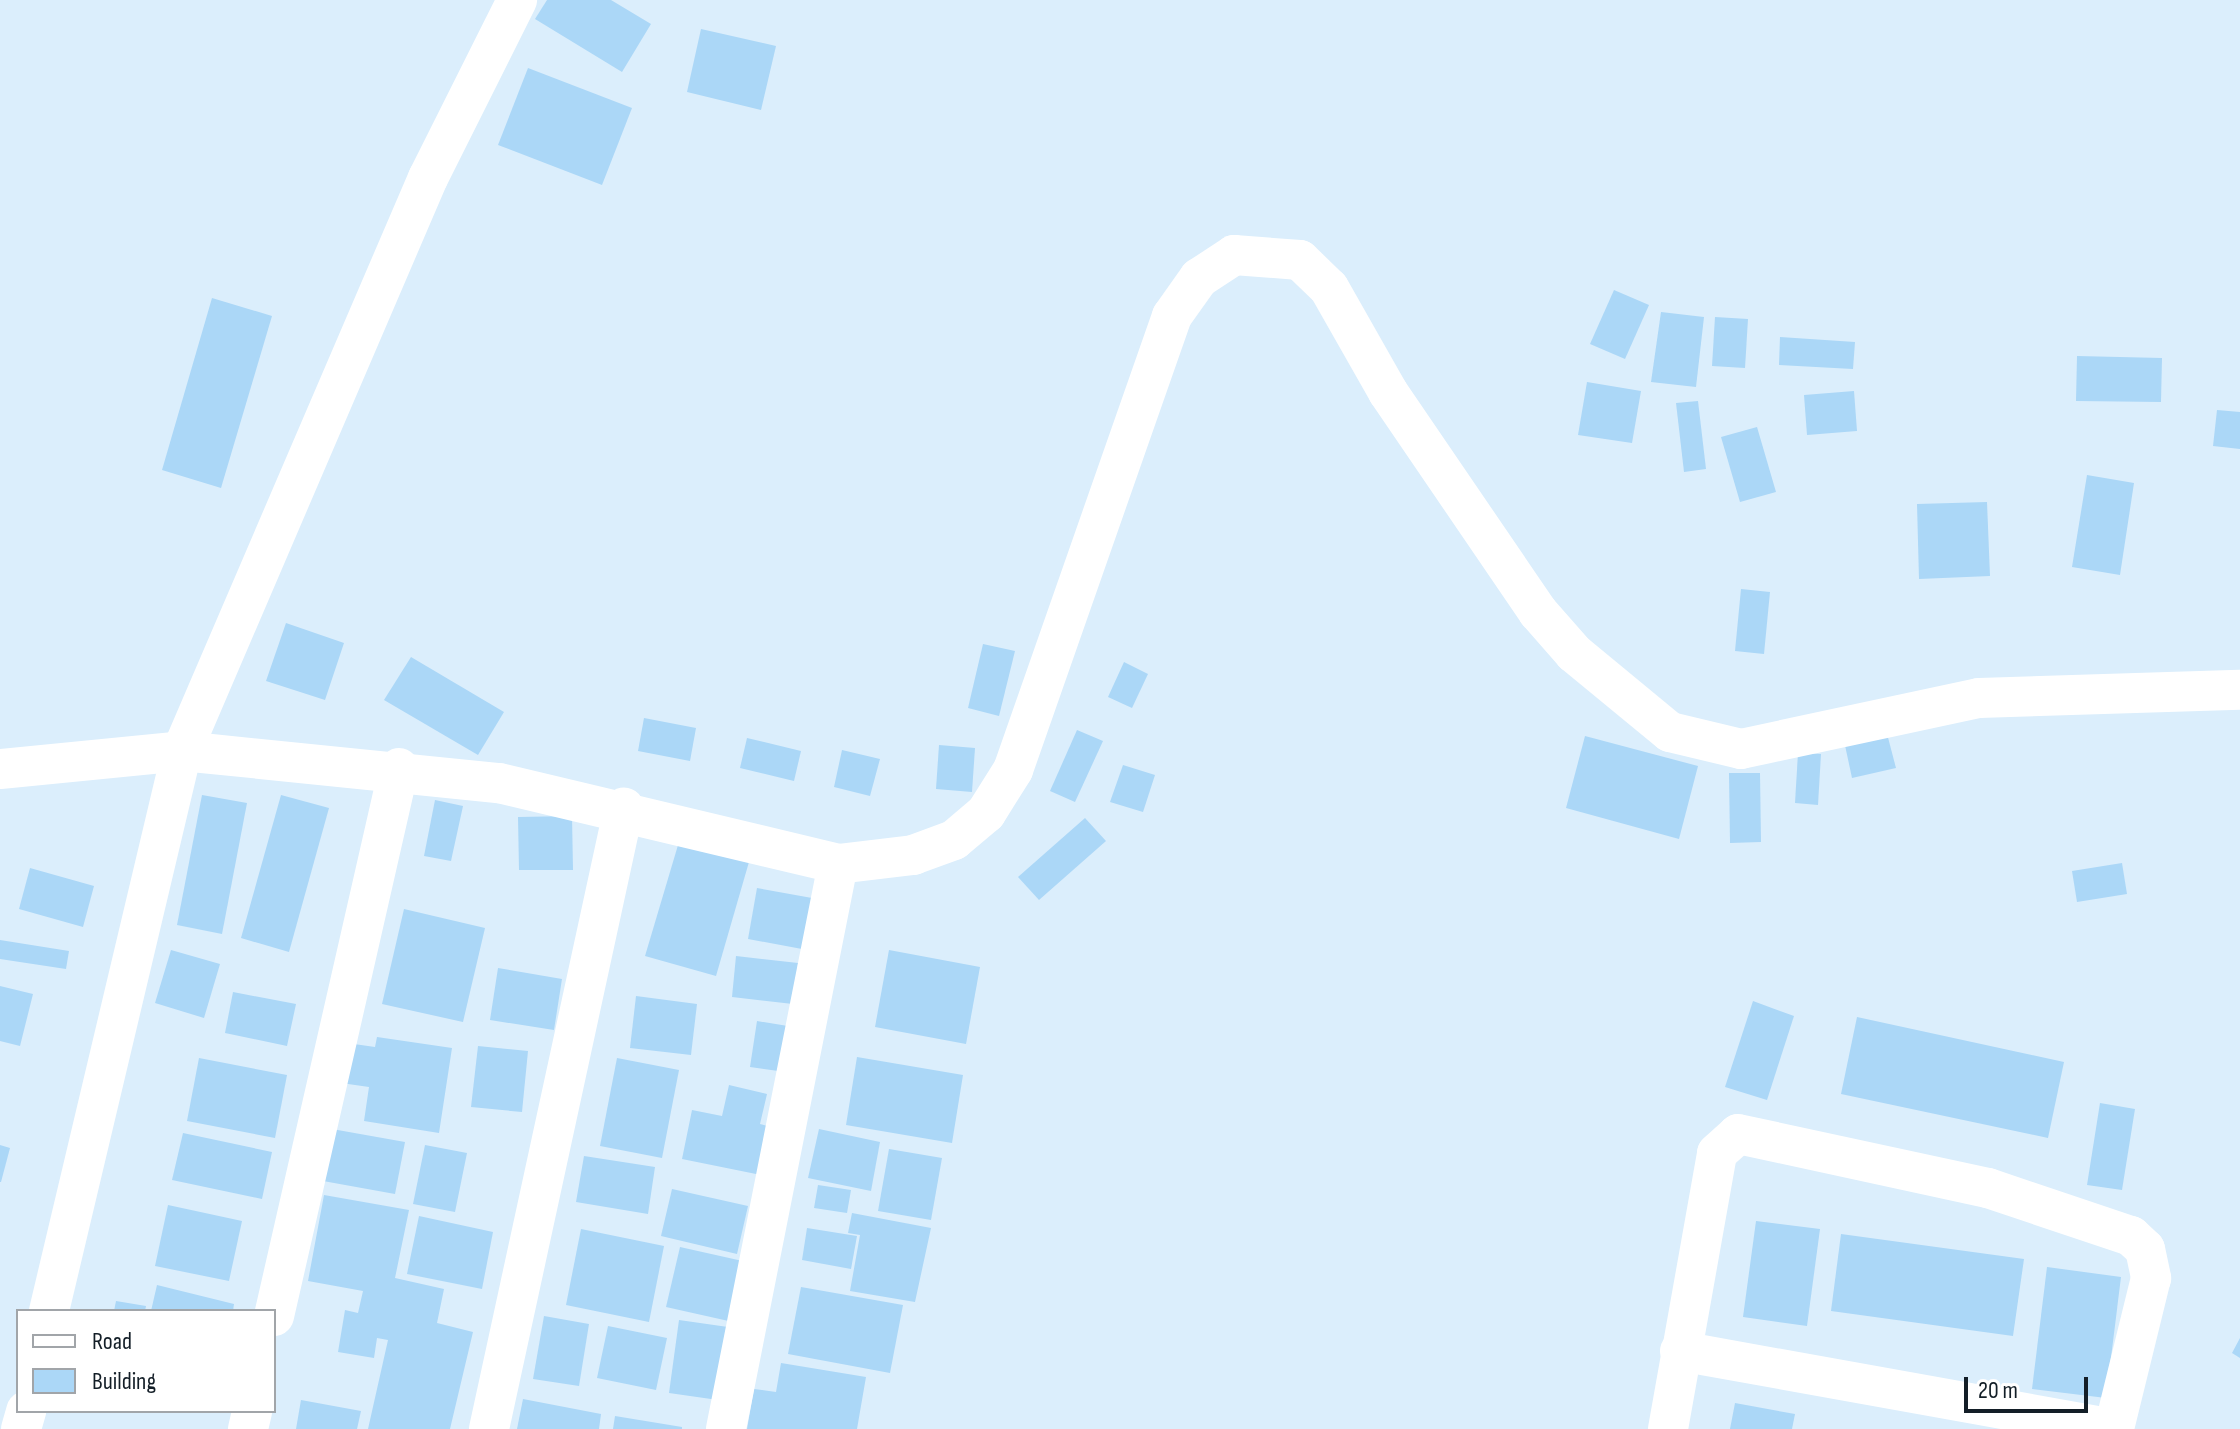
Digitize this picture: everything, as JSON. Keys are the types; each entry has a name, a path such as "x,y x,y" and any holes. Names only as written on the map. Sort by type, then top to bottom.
{"street":[{"path":"49,1309 182,751 428,178 517,0"},
{"path":"0,769 182,751 399,768 624,807 838,864 913,855 954,840 986,813 1018,756 1172,316 1199,278 1234,255 1300,260 1329,288 1388,392 1538,612 1574,653 1670,732 1703,745 1754,748 1979,698 2240,690"},
{"path":"276,1309 399,768"},
{"path":"489,1429 624,807"},
{"path":"726,1429 838,864"},
{"path":"1668,1429 1680,1351 1717,1153 1738,1134 1761,1135 1988,1188 2131,1236 2145,1249 2151,1278 2113,1429 1680,1351"}],"building":[{"path":"547,0 611,0 651,24 622,72 535,19"},
{"path":"701,29 776,46 761,110 687,92"},
{"path":"528,68 632,108 602,185 498,145"},
{"path":"1614,290 1649,305 1625,359 1590,344"},
{"path":"212,298 272,316 221,488 162,470"},
{"path":"1661,312 1704,317 1696,387 1651,382"},
{"path":"1715,317 1748,319 1745,368 1712,366"},
{"path":"1780,337 1855,342 1853,369 1779,365"},
{"path":"2077,356 2162,358 2161,402 2076,401"},
{"path":"1587,382 1641,391 1632,443 1578,435"},
{"path":"1854,391 1857,431 1807,435 1804,395"},
{"path":"1698,401 1706,469 1684,472 1676,403"},
{"path":"2217,410 2240,412 2240,449 2213,446"},
{"path":"1757,427 1776,492 1740,502 1721,437"},
{"path":"2087,475 2134,483 2120,575 2072,567"},
{"path":"1987,502 1990,576 1919,579 1917,504"},
{"path":"1741,589 1770,592 1764,654 1735,651"},
{"path":"286,623 344,643 325,700 266,681"},
{"path":"983,644 1015,651 999,716 968,708"},
{"path":"411,657 504,712 478,755 384,700"},
{"path":"1124,662 1148,674 1132,708 1108,697"},
{"path":"644,718 696,728 690,761 638,751"},
{"path":"1885,726 1896,768 1852,778 1843,736"},
{"path":"1077,730 1103,741 1075,802 1050,791"},
{"path":"1585,736 1698,766 1679,839 1566,808"},
{"path":"747,738 801,751 794,781 740,768"},
{"path":"939,745 975,748 972,792 936,789"},
{"path":"842,750 880,759 870,796 834,787"},
{"path":"1798,753 1821,754 1818,805 1795,803"},
{"path":"1123,765 1155,775 1143,812 1110,802"},
{"path":"1729,773 1760,773 1761,842 1730,843"},
{"path":"202,795 247,803 222,934 177,925"},
{"path":"281,795 329,808 289,952 241,938"},
{"path":"435,800 463,806 451,861 424,856"},
{"path":"572,816 573,870 519,870 518,817"},
{"path":"1085,818 1106,841 1039,900 1018,877"},
{"path":"681,835 751,855 716,976 645,956"},
{"path":"2122,863 2127,894 2077,902 2072,871"},
{"path":"30,868 94,886 83,927 19,909"},
{"path":"757,888 812,898 802,949 748,939"},
{"path":"404,909 485,928 463,1022 382,1004"},
{"path":"0,940 69,951 66,969 0,959"},
{"path":"171,950 220,964 204,1018 155,1003"},
{"path":"889,950 980,967 966,1044 875,1027"},
{"path":"736,956 798,963 793,1004 732,997"},
{"path":"498,968 562,979 554,1030 490,1020"},
{"path":"0,986 33,994 20,1046 0,1041"},
{"path":"233,992 296,1004 287,1046 225,1033"},
{"path":"636,996 697,1004 691,1055 630,1048"},
{"path":"1753,1001 1794,1016 1767,1100 1725,1087"},
{"path":"1857,1017 2064,1062 2048,1138 1841,1094"},
{"path":"757,1021 800,1028 793,1073 750,1067"},
{"path":"377,1037 452,1048 439,1133 364,1121 369,1087 341,1083 347,1043 375,1047"},
{"path":"478,1046 528,1051 522,1112 471,1107"},
{"path":"857,1057 963,1075 952,1143 846,1125"},
{"path":"199,1058 287,1075 275,1138 187,1121"},
{"path":"617,1058 679,1070 662,1158 600,1146"},
{"path":"729,1085 767,1094 760,1124 771,1127 761,1175 682,1159 692,1110 722,1116"},
{"path":"2100,1103 2135,1109 2122,1190 2087,1185"},
{"path":"332,1129 405,1142 395,1194 323,1181"},
{"path":"819,1129 880,1142 871,1191 808,1178"},
{"path":"183,1133 272,1152 262,1199 172,1180"},
{"path":"0,1145 10,1148 1,1182 0,1182"},
{"path":"425,1145 467,1153 455,1212 413,1204"},
{"path":"889,1149 942,1158 931,1220 878,1211"},
{"path":"584,1156 655,1167 648,1214 576,1202"},
{"path":"818,1185 851,1190 847,1213 814,1208"},
{"path":"672,1189 748,1206 737,1254 661,1236"},
{"path":"324,1195 409,1210 395,1278 444,1289 437,1323 473,1332 450,1429 368,1429 388,1340 377,1338 374,1358 338,1352 345,1310 358,1313 363,1291 308,1281"},
{"path":"168,1205 242,1221 229,1281 155,1266"},
{"path":"852,1213 931,1228 915,1302 850,1291 860,1235 848,1233"},
{"path":"419,1216 493,1232 482,1289 407,1274"},
{"path":"1756,1221 1820,1229 1807,1326 1743,1317"},
{"path":"807,1228 857,1236 851,1269 802,1260"},
{"path":"581,1229 664,1246 649,1322 566,1305"},
{"path":"1841,1234 2024,1259 2013,1336 1831,1311"},
{"path":"680,1247 747,1262 733,1322 666,1307"},
{"path":"2047,1267 2121,1277 2106,1398 2032,1389"},
{"path":"157,1285 234,1304 233,1309 151,1309"},
{"path":"801,1287 903,1305 890,1373 788,1354"},
{"path":"116,1301 146,1306 145,1309 114,1309"},
{"path":"544,1316 589,1324 579,1386 533,1379"},
{"path":"679,1320 735,1328 725,1401 669,1393"},
{"path":"608,1326 667,1338 656,1390 597,1378"},
{"path":"2240,1338 2240,1358 2232,1353"},
{"path":"781,1363 866,1377 857,1429 747,1429 754,1389 776,1392"},
{"path":"523,1399 601,1414 599,1429 517,1429"},
{"path":"301,1400 361,1411 357,1429 296,1429"},
{"path":"1735,1403 1795,1414 1792,1429 1730,1429"},
{"path":"615,1416 682,1427 682,1429 613,1429"}]}
